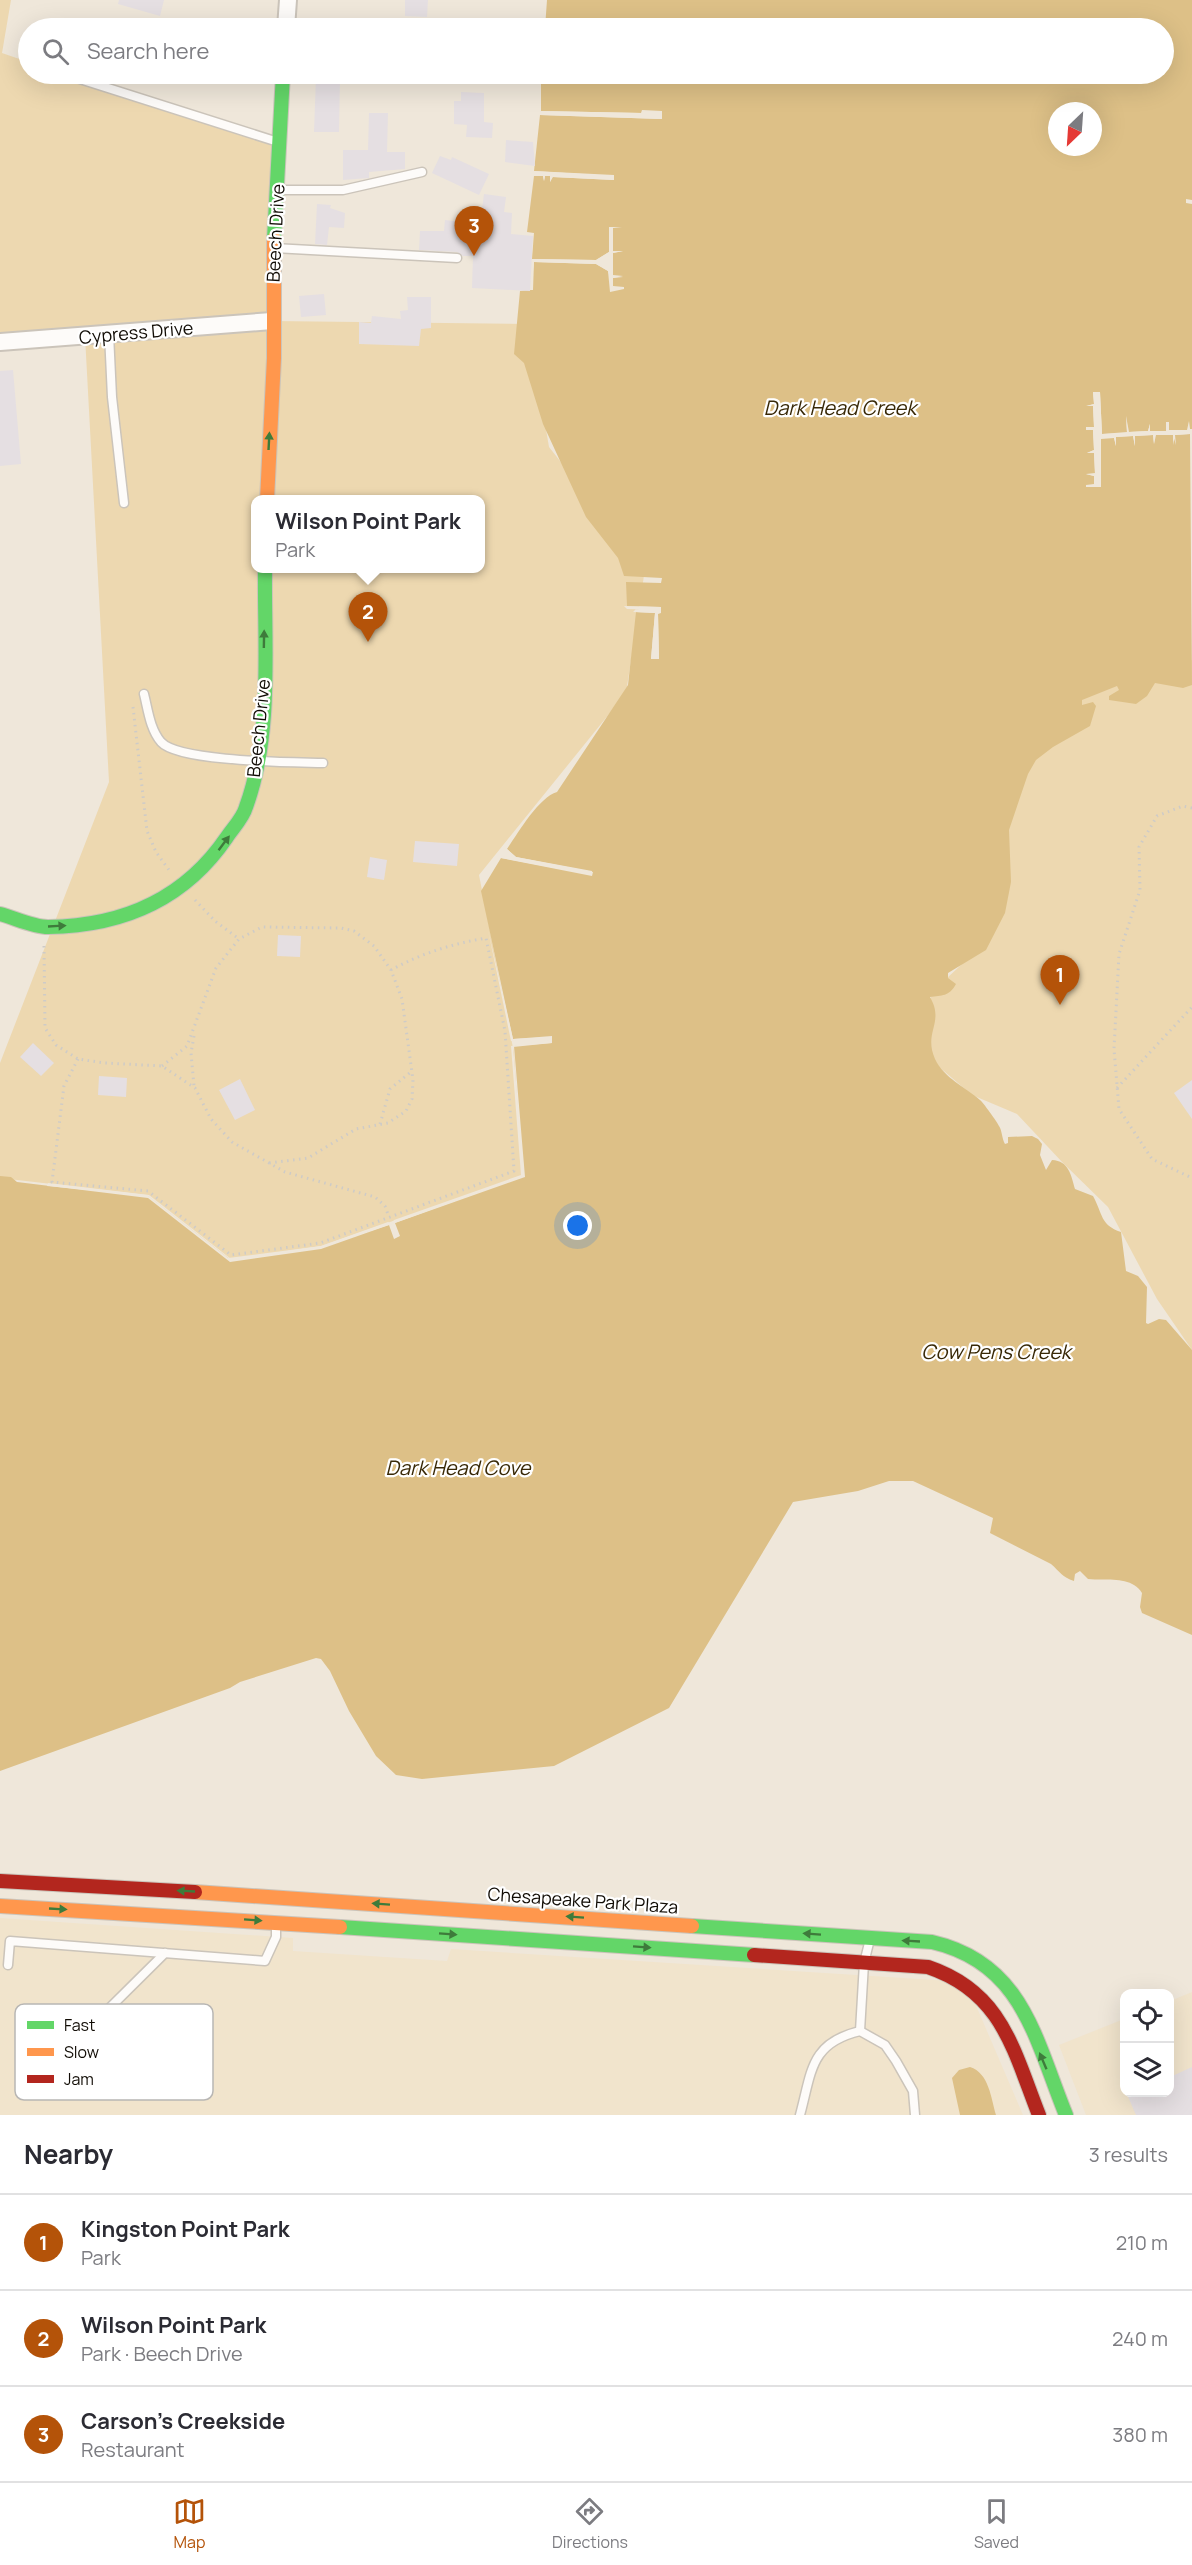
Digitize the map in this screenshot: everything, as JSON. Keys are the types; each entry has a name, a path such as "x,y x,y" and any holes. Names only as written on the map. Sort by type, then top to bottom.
{"street":[{"path":"287,18 288,0"},
{"name":"Beech Drive","path":"267,495 274,358 272,321 274,248 283,84"},
{"name":"Cypress Drive","path":"0,342 272,321"},
{"name":"Beech Drive","path":"0,914 46,927 76,926 124,916 147,908 182,886 211,860 246,809 258,760 263,705 265,573"},
{"name":"Chesapeake Park Plaza","path":"0,1881 202,1892 932,1942 954,1947 969,1954 1000,1976 1022,2010 1066,2115"},
{"path":"0,1906 276,1922 928,1967 946,1971 976,1989 999,2020 1039,2115"}],"lane":[{"path":"95,84 280,143"},
{"path":"277,190 343,190 422,171"},
{"path":"274,248 457,258"},
{"path":"110,334 112,397 123,503"},
{"path":"144,694 154,730 162,743 186,754 323,763"},
{"path":"9,1965 10,1941 265,1961 276,1937 276,1922"},
{"path":"860,2031 864,1963 870,1938"},
{"path":"114,2004 165,1953"},
{"path":"800,2115 816,2057 838,2036 860,2031 885,2045 896,2061 913,2091 915,2115"}],"path":[{"path":"131,696 147,831 156,852 182,886 215,921 239,939"},
{"path":"1192,808 1183,807 1157,816 1139,847 1140,890 1119,954 1114,1049 1119,1109 1152,1159 1192,1178"},
{"path":"46,927 42,954 45,1028 56,1045 78,1059 162,1066 195,1088"},
{"path":"269,1163 308,1158 356,1129 397,1119 406,1111 412,1099 412,1071 402,999 391,970 374,946 354,931 340,928 261,927 239,939 216,968 190,1053 195,1088 211,1119 232,1142 269,1163 313,1182 363,1192 375,1197 385,1206 389,1217"},
{"path":"78,1059 64,1086 52,1182 148,1191 231,1255 320,1243 514,1171 505,1031 486,938 455,943 424,953 391,970"},
{"path":"1117,1088 1192,1007"},
{"path":"162,1066 187,1046 195,1031"},
{"path":"380,1124 390,1089 412,1071"}],"shaded area":[{"path":"0,0 11,0 2,53 18,59 18,84 95,84 280,143 272,321 528,324 549,447 645,569 626,693 479,875 514,1053 522,1176 321,1246 228,1258 147,1195 0,1178 0,1063 109,782 85,336 0,342"},
{"path":"1192,660 1192,1350 1157,1299 1108,1207 1017,1114 972,1095 938,1066 925,1043 924,1019 933,991 988,940 1005,833 1034,745 1083,696"},
{"path":"0,1918 293,1938 293,1951 447,1961 451,1949 966,1982 1023,2115 0,2115"},
{"path":"1192,1992 1192,2115 1086,2115 1059,2045 1120,2021 1120,2097 1174,2097 1174,1999"}],"water":[{"path":"547,0 1192,0 1192,200 1186,199 1186,203 1192,204 1192,429 1189,429 1189,422 1188,430 1169,430 1168,422 1167,431 1150,431 1150,424 1148,431 1128,432 1126,416 1127,433 1102,434 1100,392 1093,392 1094,404 1087,406 1093,406 1094,427 1087,430 1093,430 1094,450 1087,453 1094,453 1095,474 1086,474 1094,476 1094,484 1101,487 1100,438 1114,438 1116,446 1116,437 1133,436 1135,446 1135,436 1153,435 1154,444 1155,435 1173,435 1176,445 1175,435 1190,434 1192,685 1183,688 1155,683 1147,696 1136,704 1109,700 1109,696 1119,690 1117,686 1082,700 1082,705 1093,702 1096,706 1090,726 1053,747 1036,760 1028,774 1009,830 1011,882 1005,913 986,950 948,973 948,978 956,984 951,991 945,995 930,997 935,1014 932,1050 939,1066 949,1077 981,1101 998,1124 1005,1144 1008,1143 1008,1137 1032,1136 1038,1139 1042,1144 1040,1155 1046,1170 1052,1160 1062,1163 1068,1170 1075,1189 1093,1196 1109,1226 1121,1232 1126,1271 1138,1276 1147,1287 1146,1323 1159,1319 1166,1320 1192,1350 1192,1635 1142,1613 1140,1607 1142,1593 1137,1587 1125,1581 1088,1579 1080,1571 1075,1574 1074,1581 1061,1574 1051,1564 990,1533 993,1518 913,1481 889,1481 858,1491 793,1502 669,1708 554,1766 422,1779 396,1775 376,1756 349,1711 330,1671 321,1659 316,1658 240,1682 230,1688 0,1771 0,1176 11,1177 17,1182 148,1198 230,1262 321,1249 389,1225 394,1239 400,1236 395,1223 525,1177 514,1046 552,1043 552,1037 513,1039 481,891 501,858 592,875 592,871 516,857 507,849 536,808 550,795 557,792 628,685 636,612 655,613 651,659 659,659 658,613 661,607 627,606 626,582 661,583 662,578 624,576 618,558 586,517 543,424 524,363 514,354 520,291 531,290 534,262 596,264 608,271 613,289 623,289 623,287 613,287 613,278 623,277 613,276 613,253 623,251 613,251 613,227 609,227 609,252 596,260 532,259 534,233 527,232 534,176 543,176 544,181 545,176 550,176 550,182 552,177 614,180 614,175 534,171 540,115 661,119 662,111 642,111 642,113 541,111 541,84 1174,84 1174,18 546,18"},
{"path":"970,2067 985,2080 996,2115 960,2115 952,2078 959,2070"}],"pier":[{"path":"642,110 662,111 662,119 540,115 541,111 641,113"},
{"path":"534,171 614,176 614,180 553,177 550,182 550,176 545,176 544,181 543,176 534,176"},
{"path":"609,227 622,227 613,228 613,251 623,251 613,253 613,275 623,276 613,278 613,286 624,287 624,289 610,292 608,271 596,264 534,262 533,290 530,290 532,259 596,260 609,252"},
{"path":"1093,392 1100,392 1102,434 1127,432 1126,416 1129,432 1148,431 1150,424 1150,431 1166,431 1166,422 1169,422 1169,430 1187,430 1189,421 1192,444 1190,434 1175,435 1173,445 1173,435 1156,435 1154,444 1153,435 1135,436 1135,446 1133,436 1116,437 1116,446 1114,438 1101,439 1101,487 1086,487 1086,485 1094,484 1094,476 1086,474 1095,473 1094,453 1087,453 1094,450 1093,430 1086,430 1086,427 1094,427 1093,406 1086,406 1094,404"},
{"path":"624,606 661,607 661,613 658,614 659,659 651,659 655,613 633,612 636,609 627,609"},
{"path":"507,849 516,857 593,872 592,876 501,858 503,856 512,857 506,851"},
{"path":"488,930 513,1039 552,1036 552,1043 513,1047 524,1176 392,1224 394,1220 521,1175 511,1046 549,1040 511,1041"},
{"path":"48,1183 149,1195 231,1259 321,1246 388,1222 392,1224 321,1247 231,1260 148,1196 47,1186"}],"building":[{"path":"119,0 164,0 160,16 118,4"},
{"path":"405,0 428,0 427,17 405,16"},
{"path":"316,84 340,84 339,132 314,132"},
{"path":"461,92 484,93 484,122 493,123 492,138 466,137 467,125 454,124 454,101 461,101"},
{"path":"369,113 388,113 387,152 405,152 405,169 369,172 369,178 343,180 343,150 368,150"},
{"path":"506,140 533,142 535,166 505,162"},
{"path":"440,156 451,160 452,157 489,174 479,195 432,173"},
{"path":"484,194 506,197 504,212 512,213 511,234 533,236 530,291 472,288 473,256 463,256 457,252 419,250 420,231 444,231 445,220 480,224"},
{"path":"317,204 331,205 330,208 345,213 344,228 329,227 327,245 315,244"},
{"path":"324,294 326,315 301,317 299,296"},
{"path":"407,297 431,297 431,328 421,329 419,346 359,344 359,322 371,323 372,316 401,319 400,311 408,310"},
{"path":"13,370 21,464 0,466 0,371"},
{"path":"415,841 459,844 457,866 413,862"},
{"path":"370,857 387,860 384,880 367,877"},
{"path":"278,935 301,936 300,957 277,956"},
{"path":"33,1043 54,1063 41,1076 20,1057"},
{"path":"99,1076 127,1078 126,1097 98,1095"},
{"path":"240,1079 255,1110 235,1120 219,1090"},
{"path":"1192,1080 1192,1119 1174,1093"},
{"path":"1192,2067 1192,2115 1136,2115 1128,2097 1174,2097 1174,2075"}],"traffic: fast":[{"path":"274,239 282,84"},
{"path":"0,914 42,927 101,921 150,905 192,877 210,859 245,811 255,779 264,719 265,573"},
{"path":"692,1926 932,1942 963,1952 987,1967 1006,1986 1022,2008 1034,2032 1066,2115"},
{"path":"340,1927 754,1955"}],"traffic: slow":[{"path":"267,495 274,358 274,239"},
{"path":"195,1892 692,1926"},
{"path":"0,1906 340,1927"}],"traffic: jam":[{"path":"0,1881 195,1892"},
{"path":"754,1955 928,1967 953,1978 973,1991 989,2007 1002,2026 1039,2115"}],"place":[{"name":"Carson's Creekside","path":"474,256"},
{"name":"Wilson Point Park","path":"368,642"},
{"name":"Kingston Point Park","path":"1060,1005"}],"water label":[{"name":"Dark Head Creek","path":"840,407"},
{"name":"Cow Pens Creek","path":"996,1351"},
{"name":"Dark Head Cove","path":"458,1467"}]}
